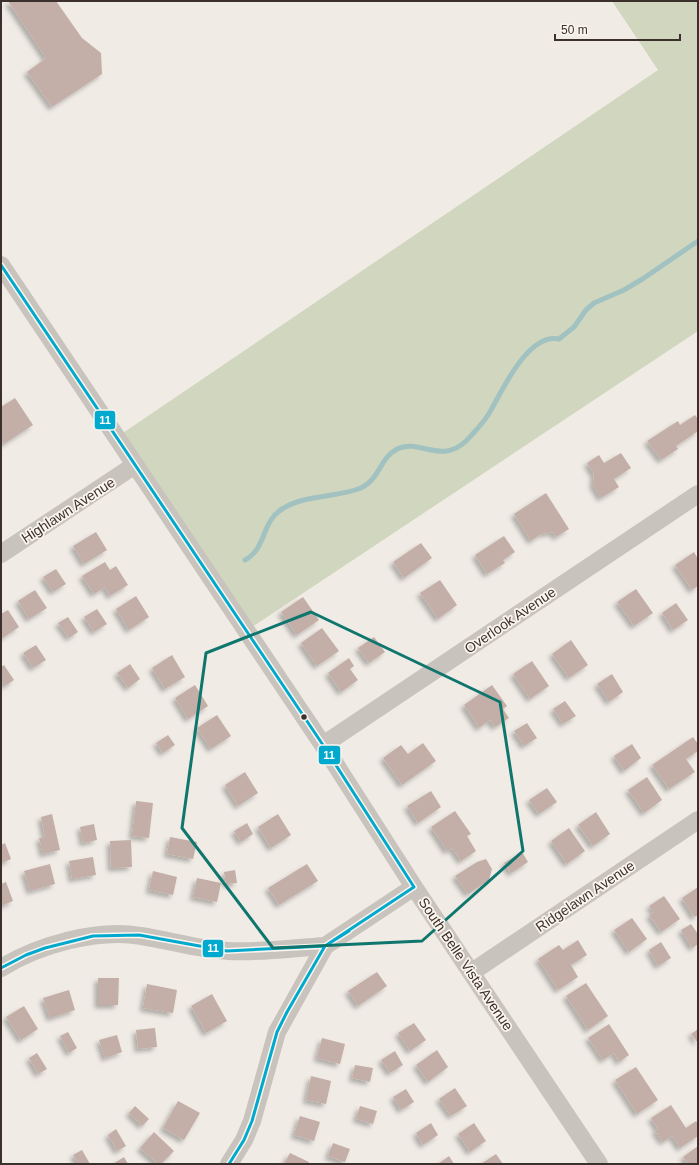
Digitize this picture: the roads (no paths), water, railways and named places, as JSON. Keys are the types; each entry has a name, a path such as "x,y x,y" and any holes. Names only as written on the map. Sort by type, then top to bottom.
{"street":[{"name":"South Belle Vista Avenue","path":"1,265 323,745 414,887 599,1164"},
{"name":"Highlawn Avenue","path":"1,554 135,465"},
{"name":"Overlook Avenue","path":"323,745 698,494"},
{"name":"Ridgelawn Avenue","path":"472,972 698,820"},
{"path":"230,1164 244,1140 252,1121 277,1032 325,946 414,887"},
{"path":"1,968 26,955 45,948 93,936 139,935 227,951 325,946"}],"waterway":[{"path":"245,560 257,549 270,521 275,514 291,504 311,498 361,488 372,480 391,453 405,446 414,446 439,451 448,451 457,448 466,441 483,422 518,364 537,344 548,339 559,339 574,327 586,310 594,303 624,290 698,241"}]}
